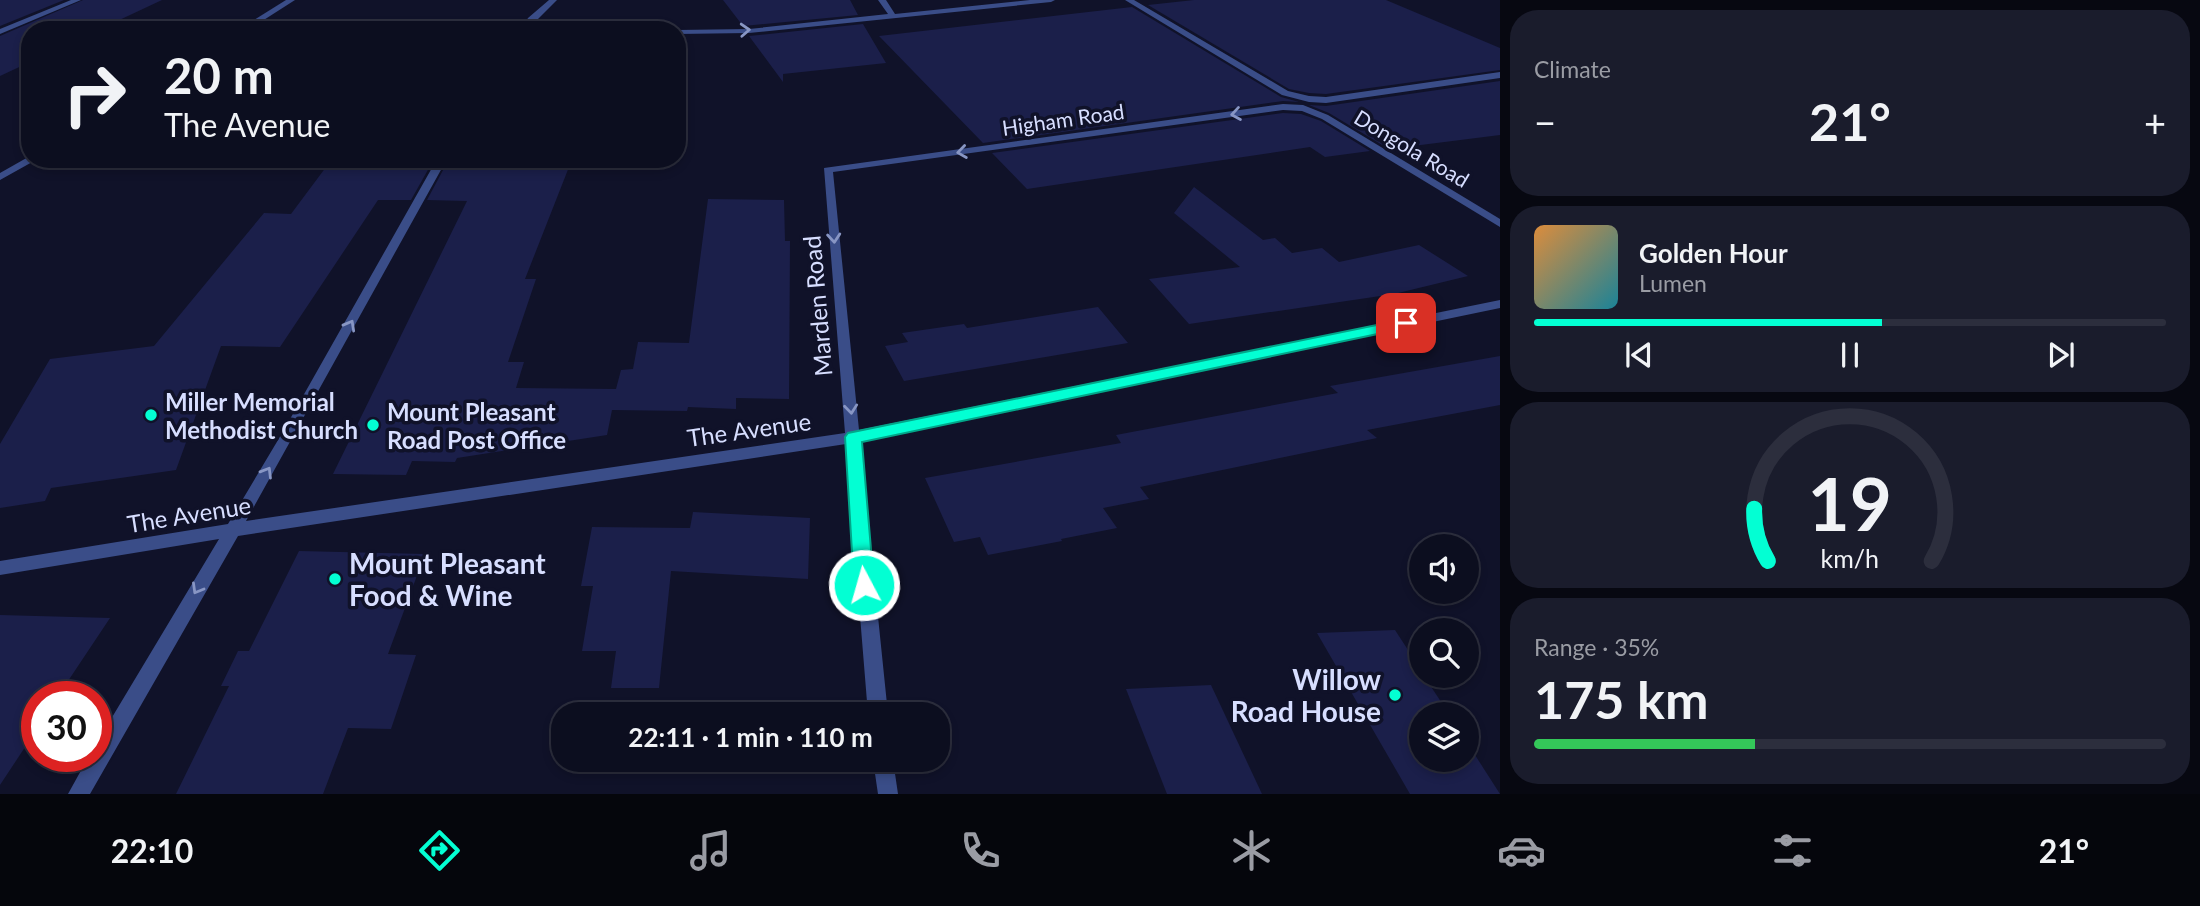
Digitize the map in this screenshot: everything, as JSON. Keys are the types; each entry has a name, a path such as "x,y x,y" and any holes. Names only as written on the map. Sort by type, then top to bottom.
{"street":[{"path":"26,21 77,0"},
{"path":"257,21 291,0"},
{"path":"530,21 553,0"},
{"path":"882,0 893,16"},
{"path":"686,32 749,31 1051,0"},
{"name":"Dongola Road","path":"1129,0 1306,104 1500,224"},
{"path":"0,32 21,23"},
{"name":"Higham Road","path":"828,170 1500,75"},
{"path":"0,177 21,164"},
{"path":"78,794 286,439 437,168"},
{"name":"Marden Road","path":"828,170 854,437 860,550 877,702"},
{"name":"The Avenue","path":"0,568 232,530 854,437 1500,304"},
{"path":"885,772 888,794"}],"building":[{"path":"0,0 64,0 0,26"},
{"path":"83,0 162,0 117,21 35,21"},
{"path":"723,0 850,0 858,15 743,26"},
{"path":"1194,0 1386,0 1500,48 1500,70 1326,94 1289,89 1148,5"},
{"path":"1132,7 1281,97 1299,102 1283,101 983,143 879,36"},
{"path":"863,24 886,63 783,74 783,82 749,36"},
{"path":"21,27 21,66 0,76 0,36"},
{"path":"1500,81 1500,135 1389,149 1329,113 1309,105 1326,106"},
{"path":"1283,113 1301,114 1321,121 1370,151 1325,157 1310,147 1027,189 992,153"},
{"path":"325,168 429,168 411,200 378,200 280,347 221,346 176,470 51,488 45,501 0,508 0,444 50,359 154,346 264,213 291,214"},
{"path":"444,168 569,168 525,279 536,279 508,362 524,362 516,388 616,389 621,370 633,369 638,342 689,343 708,199 784,200 785,241 790,241 789,399 736,398 736,409 688,407 687,411 612,410 607,435 457,458 455,462 412,461 406,475 333,474 467,201 427,200"},
{"path":"1194,187 1263,240 1275,238 1292,253 1322,248 1339,262 1419,245 1468,276 1394,294 1189,324 1149,279 1240,267 1174,213"},
{"path":"1098,307 1128,343 904,381 885,346 908,342 902,333 964,324 967,328"},
{"path":"1500,356 1500,405 1367,430 1377,438 1140,487 1149,499 1103,508 1117,528 1061,539 1062,541 988,555 980,537 954,542 925,478 1121,443 1116,435 1338,393 1330,386"},
{"path":"693,512 810,518 808,579 671,571 659,688 611,688 616,651 582,651 593,586 581,586 592,527 690,528"},
{"path":"299,551 425,554 388,654 416,655 391,729 348,728 323,794 176,794 229,686 221,686 238,651 249,651"},
{"path":"0,615 110,618 68,681 21,681 21,753 0,785"},
{"name":"Willow Road House","path":"1395,630 1409,652 1409,688 1432,688 1441,702 1409,702 1409,772 1479,772 1479,761 1500,794 1410,794 1317,633"},
{"name":"Willow Road House","path":"1211,685 1262,794 1167,794 1126,689"}],"place":[{"name":"Miller Memorial Methodist Church","path":"151,415"},
{"name":"Mount Pleasant Road Post Office","path":"373,425"},
{"name":"Mount Pleasant Food & Wine","path":"335,579"},
{"name":"Willow Road House","path":"1395,695"}],"route":[{"path":"864,585 854,437 1406,323"}]}
